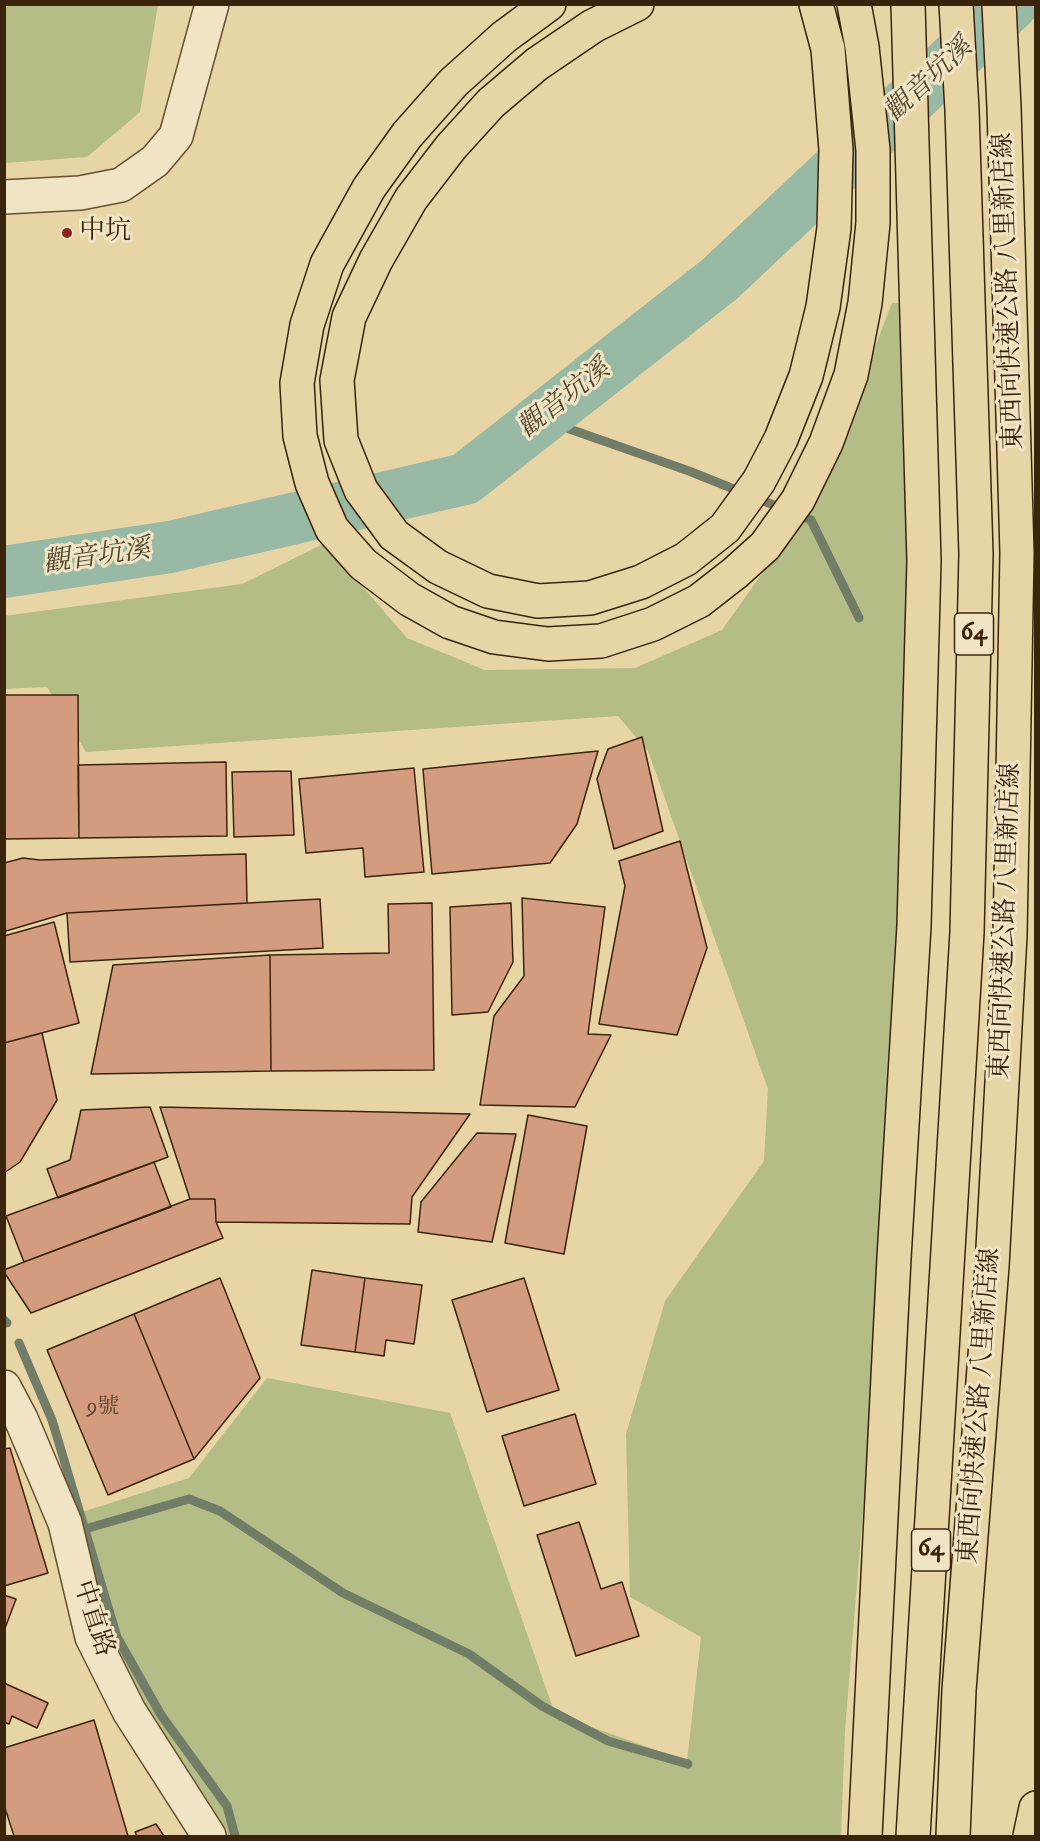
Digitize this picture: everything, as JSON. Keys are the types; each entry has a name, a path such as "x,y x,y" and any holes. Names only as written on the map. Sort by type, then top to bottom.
{"highway":[{"path":"549,4 504,37 453,83 407,135 369,188 327,264 307,325 297,383 300,436 312,483 332,529 363,564 409,599 450,622 494,637 548,644 601,640 652,624 699,601 765,546 798,500 826,443 851,375 865,303 873,223 873,150 862,47 854,4"},
{"path":"637,4 593,26 537,64 491,103 459,138 411,199 376,260 349,317 337,380 341,440 361,490 394,534 438,567 488,591 538,601 559,600 591,598 641,582 686,559 725,528 759,481 781,439 806,376 823,307 834,228 836,150 828,49 816,4"},
{"path":"865,1836 894,1258 914,926 924,561 908,4"},
{"name":"東西向快速公路 八里新店線","path":"913,1836 967,932 976,554 962,110 956,4"},
{"name":"東西向快速公路 八里新店線","path":"953,1836 959,1690 992,1266 1010,935 1017,553 999,4"},
{"path":"1030,1836 1035,1808"}],"street":[{"path":"10,206 121,185 155,161 176,136 212,4"},
{"name":"中直路","path":"4,1387 21,1419 65,1523 92,1637 129,1711 209,1836"}],"green space":[{"path":"5,4 158,5 140,112 87,157 5,163"},
{"path":"919,302 891,1170 845,1730 841,1836 200,1836 106,1688 60,1519 189,1478 267,1378 450,1413 555,1714 687,1761 701,1637 630,1597 626,1434 665,1301 764,1161 768,1089 648,751 618,716 86,752 47,687 5,689 4,616 242,584 325,543 407,638 485,670 635,668 722,630 817,496 892,303"}],"building":[{"path":"4,695 78,695 79,838 4,839"},
{"path":"642,737 663,831 614,849 597,779 608,749"},
{"path":"598,751 577,824 550,863 432,874 423,769"},
{"path":"226,762 227,836 79,838 78,765"},
{"path":"414,768 424,872 365,877 363,848 306,853 299,779"},
{"path":"291,771 294,835 234,837 232,772"},
{"path":"680,841 707,948 677,1035 599,1024 625,886 619,861"},
{"path":"246,854 247,903 67,913 6,931 4,925 4,863 23,858 40,860"},
{"path":"522,898 605,907 588,1034 611,1035 575,1107 480,1105 494,1016 524,976"},
{"path":"320,899 323,948 70,962 67,913"},
{"path":"432,903 434,1070 271,1071 270,955 389,953 388,904"},
{"path":"511,903 513,962 488,1012 452,1015 450,907"},
{"path":"54,922 79,1023 4,1043 4,936"},
{"path":"270,955 271,1071 91,1074 113,965"},
{"path":"42,1033 57,1100 20,1162 4,1173 4,1043"},
{"path":"150,1107 168,1157 58,1198 47,1169 70,1160 81,1110"},
{"path":"160,1107 470,1114 412,1197 410,1224 216,1222 215,1199 190,1199"},
{"path":"528,1115 587,1126 564,1254 505,1243"},
{"path":"477,1133 516,1134 492,1242 418,1232 421,1202"},
{"path":"154,1162 171,1207 24,1262 6,1216"},
{"path":"190,1199 215,1199 216,1222 223,1238 31,1313 4,1272 24,1262"},
{"path":"312,1270 365,1278 355,1352 301,1345"},
{"path":"220,1278 260,1378 194,1459 134,1314"},
{"path":"365,1278 422,1285 414,1344 386,1340 384,1356 355,1352"},
{"path":"524,1278 559,1390 487,1412 452,1300"},
{"path":"134,1314 194,1459 108,1495 47,1350"},
{"path":"575,1414 596,1484 524,1506 502,1436"},
{"path":"10,1448 48,1573 4,1586 4,1449"},
{"path":"579,1522 601,1589 622,1582 639,1636 576,1656 537,1535"},
{"path":"4,1595 16,1599 4,1631"},
{"path":"4,1683 48,1703 37,1728 12,1716 9,1724 4,1722"},
{"path":"94,1720 128,1836 14,1836 4,1805 4,1748"},
{"path":"156,1824 164,1836 137,1836 135,1832"}],"waterway":[{"name":"觀音坑溪","path":"4,572 170,547 465,479 720,279 1012,4"},
{"path":"541,419 689,471 811,520 859,618"},
{"path":"4,1320 7,1323"},
{"path":"19,1343 52,1420 117,1637 161,1715 227,1806 235,1836"},
{"path":"85,1529 189,1499 220,1511 343,1593 469,1654 542,1706 608,1741 688,1764"}],"place":[{"name":"中坑","path":"67,233"}]}
